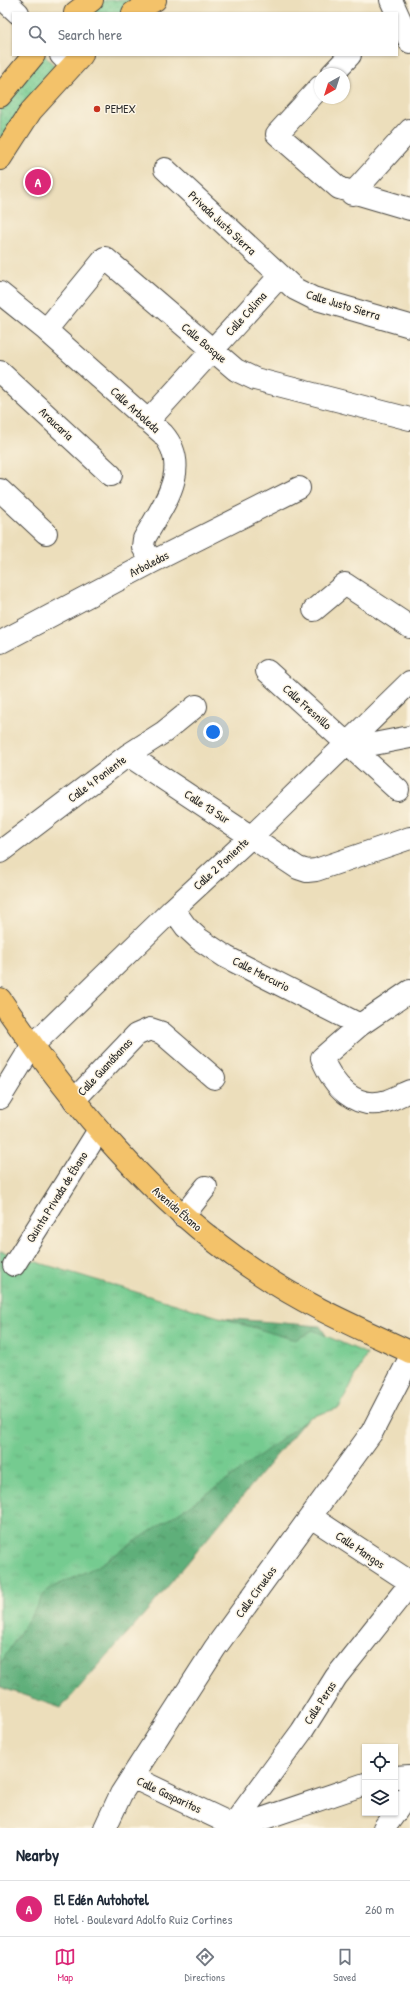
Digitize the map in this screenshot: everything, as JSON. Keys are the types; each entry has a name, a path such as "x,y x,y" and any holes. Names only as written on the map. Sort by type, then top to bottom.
{"main road":[{"path":"76,12 92,0"},
{"path":"135,12 155,0"},
{"path":"0,96 33,56"},
{"path":"0,158 31,111 71,58"},
{"name":"Avenida Ébano","path":"0,1000 32,1046 99,1130 133,1169 183,1216 227,1251 298,1298 410,1352"}],"street":[{"path":"4,0 17,12"},
{"path":"398,8 410,42"},
{"path":"338,68 349,56"},
{"path":"314,94 277,134 339,188 352,194 410,209"},
{"path":"352,194 410,130"},
{"name":"Privada Justo Sierra","path":"165,169 279,277"},
{"name":"Calle Bosque","path":"46,330 105,258 213,352 236,370 255,379 410,419"},
{"name":"Calle Justo Sierra","path":"279,277 295,289 313,298 410,326"},
{"name":"Calle Colima","path":"148,421 213,352 279,277"},
{"name":"Calle Arboleda","path":"0,292 46,330 172,444 176,457 176,472 170,492 144,539 143,547 152,562"},
{"name":"Araucaria","path":"0,372 111,475"},
{"name":"Arboledas","path":"1,642 152,562 299,488"},
{"path":"0,490 46,533"},
{"path":"314,610 346,584 410,627"},
{"name":"Calle Fresnillo","path":"268,671 398,790"},
{"name":"Calle 2 Poniente","path":"0,1098 32,1046 173,909 252,836 410,682"},
{"name":"Calle 4 Poniente","path":"0,852 128,755 148,744 196,706"},
{"path":"347,742 374,744 410,736"},
{"name":"Calle 13 Sur","path":"128,755 298,868 307,871 316,870 410,838"},
{"name":"Calle Mercurio","path":"173,909 186,927 199,939 226,957 360,1024"},
{"path":"410,991 360,1024 322,1058 328,1074 345,1094 356,1100 370,1103 386,1101 410,1091"},
{"name":"Calle Guanábanas","path":"74,1100 136,1034 150,1029 162,1034 214,1078"},
{"name":"Quinta Privada de Ébano","path":"14,1265 99,1130"},
{"path":"183,1216 206,1187"},
{"name":"Calle Ciruelos","path":"105,1828 114,1807 132,1777 215,1648 372,1432 410,1358"},
{"name":"Calle Mangos","path":"311,1517 410,1583"},
{"name":"Calle Peras","path":"233,1825 302,1731 336,1677 410,1583"},
{"path":"398,1777 410,1776"},
{"name":"Calle Gasparitos","path":"132,1777 233,1825"},
{"path":"233,1825 248,1825 362,1785"},
{"path":"398,1809 410,1791"},
{"path":"384,1828 393,1816"}],"green space":[{"path":"105,0 142,0 124,12 88,12"},
{"path":"43,56 45,56 60,71 0,151 0,101"},
{"path":"0,1251 295,1340 313,1330 367,1354 339,1408 310,1417 229,1479 98,1566 47,1590 0,1664"},
{"path":"0,1300 320,1326 348,1369 154,1603 61,1708 0,1687"}],"place":[{"name":"PEMEX","path":"97,109"},
{"name":"El Edén Autohotel","path":"38,182"}]}
